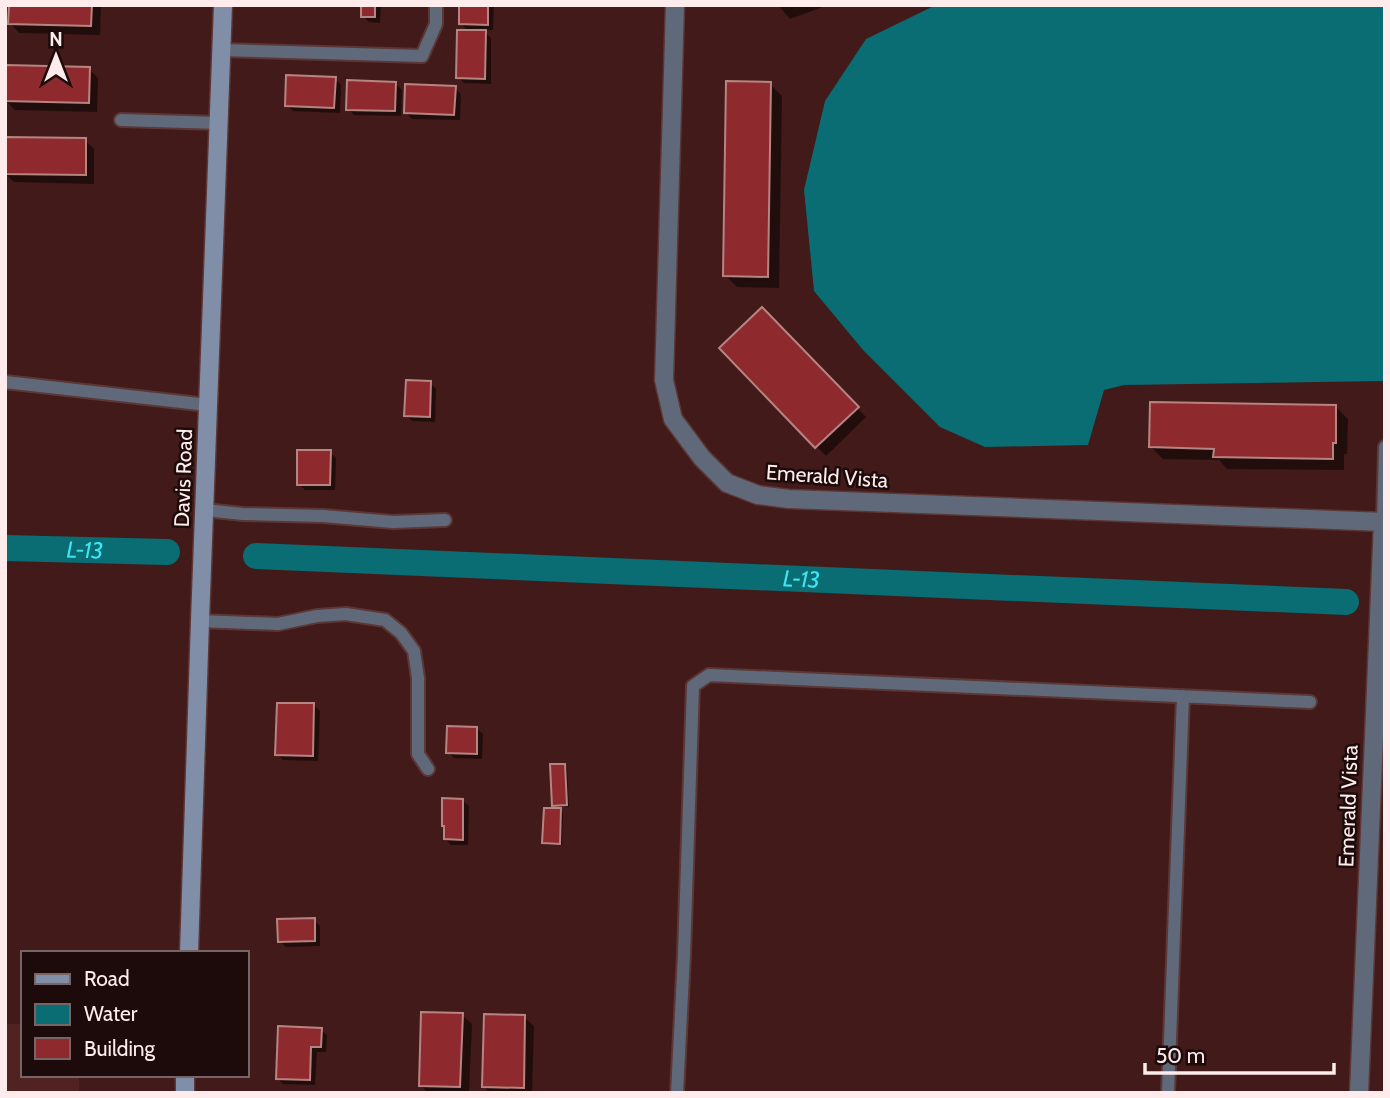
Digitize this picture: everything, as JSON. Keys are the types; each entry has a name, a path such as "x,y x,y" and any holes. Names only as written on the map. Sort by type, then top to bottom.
{"street":[{"name":"Davis Road","path":"189,951 223,5"},
{"name":"Emerald Vista","path":"674,5 664,380 673,419 702,458 727,483 758,495 789,499 1384,522 1359,1093"}],"lane":[{"path":"222,50 422,56 436,24 436,5"},
{"path":"121,120 219,123"},
{"path":"5,382 208,405"},
{"path":"1384,522 1385,447"},
{"path":"205,510 393,522 445,520"},
{"path":"200,621 278,624 317,616 346,614 385,620 401,633 414,651 418,678 418,754 428,769"},
{"path":"677,1093 693,686 709,675 1310,702"},
{"path":"1168,1093 1184,696"}],"shaded area":[{"path":"5,1024 21,1024 21,1077 79,1077 79,1093 5,1093"}],"water":[{"path":"936,5 1385,5 1385,381 1124,385 1104,390 1088,445 985,447 940,427 863,350 814,291 804,190 825,101 866,39"}],"building":[{"path":"9,5 92,5 91,26 8,24"},
{"path":"361,5 375,5 375,17 361,17"},
{"path":"459,5 488,5 488,25 459,24"},
{"path":"457,30 486,30 485,79 456,78"},
{"path":"5,65 90,67 89,103 5,101"},
{"path":"286,75 336,77 334,108 285,106"},
{"path":"347,80 396,82 395,111 346,110"},
{"path":"726,81 771,82 768,277 723,276"},
{"path":"405,84 456,86 454,115 404,113"},
{"path":"5,137 86,138 86,175 5,174"},
{"path":"762,307 859,407 815,448 719,348"},
{"path":"406,380 431,381 430,417 404,416"},
{"path":"1150,402 1336,405 1336,443 1333,443 1333,459 1213,457 1214,449 1149,447"},
{"path":"297,450 331,450 330,485 297,485"},
{"path":"277,703 314,703 313,756 275,755"},
{"path":"447,726 477,727 477,754 446,753"},
{"path":"550,764 565,764 567,805 552,806"},
{"path":"442,798 463,799 463,840 444,839"},
{"path":"544,808 561,808 560,844 542,843"},
{"path":"315,918 315,941 278,942 277,919"},
{"path":"421,1012 463,1013 460,1087 419,1086"},
{"path":"484,1014 525,1015 524,1088 482,1087"},
{"path":"278,1026 322,1028 321,1047 311,1047 310,1080 276,1079"}],"waterway":[{"name":"L-13","path":"5,548 167,552"},
{"name":"L-13","path":"256,556 1346,602"}]}
